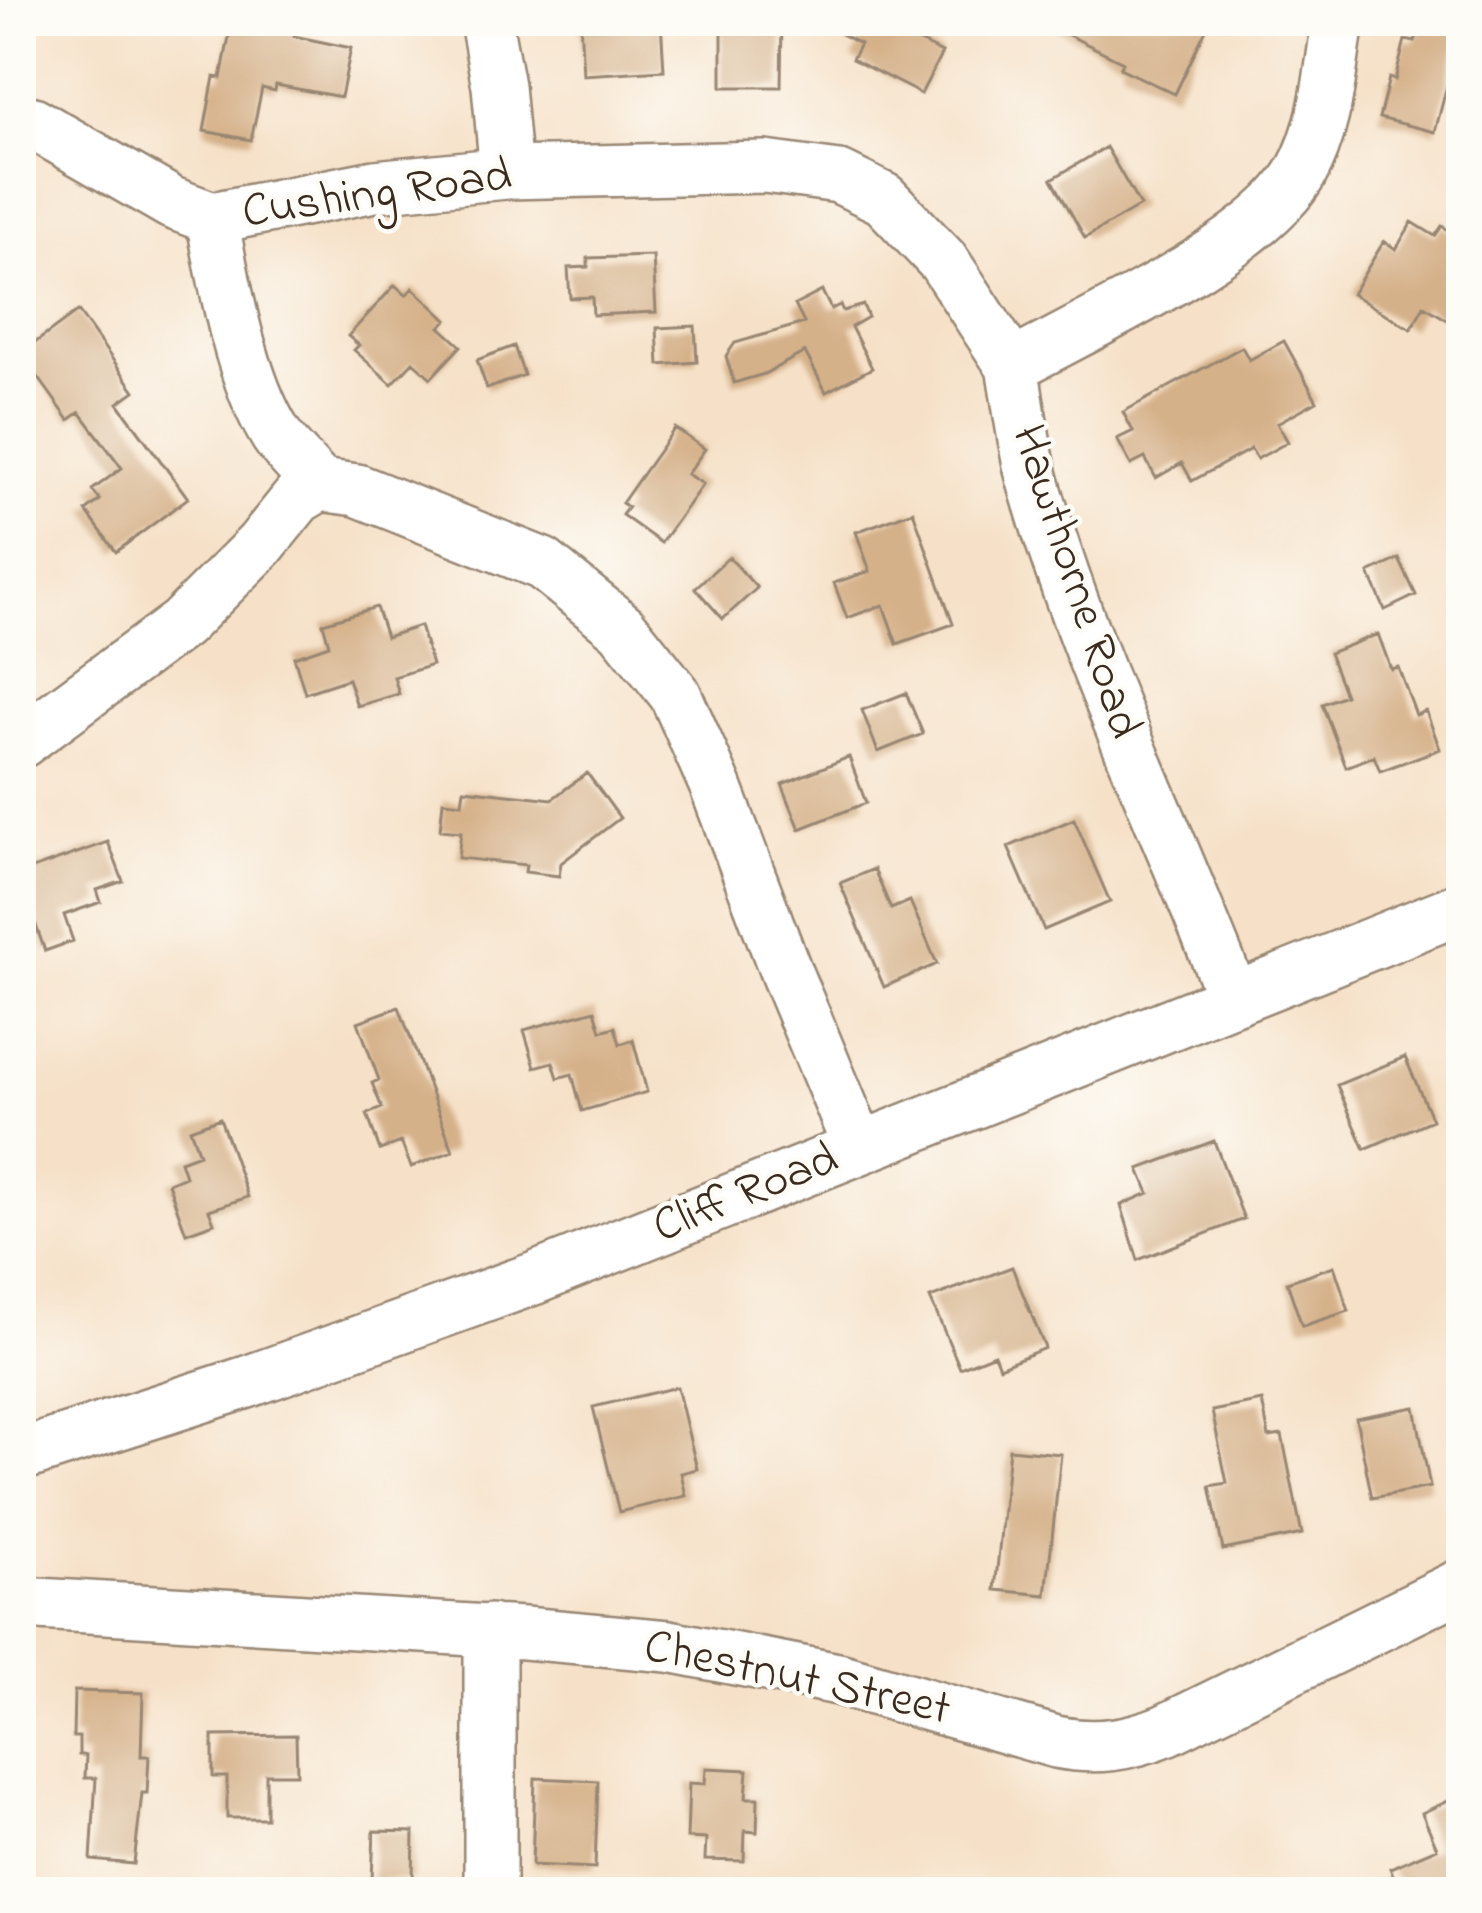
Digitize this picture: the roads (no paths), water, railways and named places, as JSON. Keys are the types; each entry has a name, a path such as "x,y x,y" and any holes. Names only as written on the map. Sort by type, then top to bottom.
{"street":[{"path":"486,21 506,173"},
{"name":"Hawthorne Road","path":"1233,998 1133,764 1073,598 1033,481 1012,366 1192,267 1271,212 1301,172 1323,116 1338,21"},
{"path":"21,120 172,203 212,218"},
{"name":"Cushing Road","path":"320,485 276,435 248,371 228,303 212,218 375,186 506,173 765,166 839,177 884,199 944,262 1012,366"},
{"path":"21,742 181,624 260,545 298,498 320,485 358,490 543,564 622,628 674,694 716,787 859,1148"},
{"name":"Cliff Road","path":"21,1455 247,1382 532,1279 1460,910"},
{"name":"Chestnut Street","path":"21,1604 490,1630 669,1646 838,1679 1056,1742 1098,1748 1166,1730 1461,1586"},
{"path":"490,1630 490,1892"}]}
